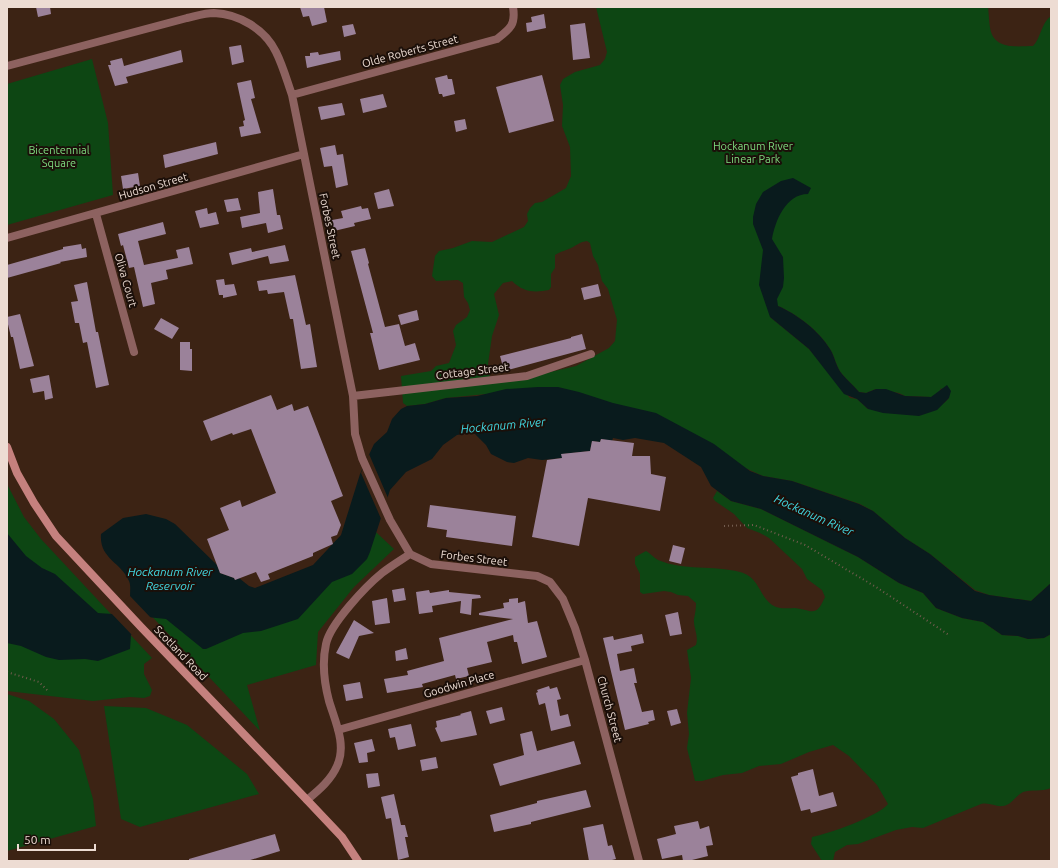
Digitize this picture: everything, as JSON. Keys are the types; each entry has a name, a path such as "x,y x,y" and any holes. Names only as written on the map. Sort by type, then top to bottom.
{"main road":[{"name":"Scotland Road","path":"7,447 30,497 56,536 342,837 358,861"}],"street":[{"name":"Olde Roberts Street","path":"292,96 497,39 511,28 514,15 513,7"},
{"name":"Forbes Street","path":"7,66 187,18 213,13 230,11 248,22 263,34 276,51 292,96 352,396 355,434 365,464 387,512 410,554 437,565 537,576"},
{"name":"Hudson Street","path":"7,238 304,154"},
{"name":"Oliva Court","path":"96,214 134,352"},
{"name":"Cottage Street","path":"352,396 527,376 591,354"},
{"path":"307,800 326,784 338,765 341,751 338,730 329,700 323,668 326,643 333,626 382,573 410,554"},
{"name":"Church Street","path":"537,576 550,582 563,600 585,660 639,861"},
{"name":"Goodwin Place","path":"338,730 585,660"}],"path":[{"path":"724,526 754,525 805,545 876,587 949,635"},
{"path":"7,672 39,682 49,692"}],"green space":[{"name":"Hockanum River Linear Park","path":"596,7 988,7 990,29 994,38 998,42 1009,46 1033,46 1036,43 1045,23 1051,16 1051,583 1031,601 989,595 975,590 930,554 905,538 873,511 860,504 792,481 763,476 692,444 486,394 446,398 425,404 407,406 403,403 401,376 431,371 436,366 449,363 456,345 453,331 456,325 467,317 470,310 464,297 463,283 458,280 436,281 432,276 435,256 439,251 472,241 492,242 524,227 528,221 527,214 535,203 542,202 566,188 571,176 570,147 562,126 563,105 560,85 563,79 575,72 600,65 605,59 607,52","holes":["587,241 590,243 602,281 608,289 617,320 615,341 609,348 576,366 533,376 490,378 488,364 492,336 499,315 494,294 503,283 512,281 516,285 529,291 549,290 551,287 551,274 555,268 555,255","778,306 800,318 820,336 830,349 840,371 859,392 866,393 876,389 899,393 905,396 931,397 938,394 941,388 949,398 944,403 868,409 857,399 850,398 809,349 770,317"]},
{"name":"Bicentennial Square","path":"92,59 108,123 113,195 7,225 7,84"},
{"path":"7,484 24,517 41,539 152,658 144,664 144,674 152,690 150,696 144,698 130,697 93,701 7,691"},
{"path":"717,491 731,501 761,509 858,557 899,583 923,593 936,608 962,618 983,622 1002,635 1018,636 1028,639 1044,638 1051,634 1051,788 1023,792 1006,805 1000,806 981,804 923,828 912,827 896,830 858,844 847,845 835,852 833,861 822,861 811,844 812,837 864,819 883,809 888,804 877,785 849,756 833,745 809,752 781,764 759,766 742,773 723,775 702,781 695,781 687,748 689,734 687,713 691,678 687,650 696,645 697,641 694,622 696,603 688,596 678,595 671,592 664,591 643,594 640,592 640,574 635,564 635,557 646,551 658,560 678,566 740,572 752,579 770,604 778,608 795,608 814,611 819,608 825,597 822,590 807,579 802,569 769,538 747,528 734,514 715,501 713,498"},
{"path":"362,519 394,549 354,587 318,632 316,665 247,685 260,731 142,606 275,605"},
{"path":"7,694 29,701 54,719 79,750 93,799 96,826 7,851"},
{"path":"104,706 146,708 187,725 247,774 259,794 140,827 121,819"}],"water":[{"path":"793,178 811,188 808,194 800,195 788,203 776,224 772,239 783,257 784,278 783,287 777,299 778,306 800,318 820,336 830,349 840,371 859,392 866,393 876,389 886,389 905,396 931,397 947,385 951,391 949,398 937,410 919,416 883,413 868,409 857,399 844,394 809,349 770,317 759,285 763,250 753,224 753,217 756,204 763,192 781,181"},
{"path":"558,387 613,403 656,413 714,444 750,471 763,476 792,481 859,504 873,511 905,538 930,554 975,591 989,595 1031,601 1051,583 1051,634 1044,638 1028,639 1018,636 1002,635 983,622 962,618 936,608 923,593 899,583 858,557 761,509 731,501 711,486 701,467 664,443 635,438 623,440 613,438 612,441 601,439 600,442 592,441 590,451 562,454 562,458 542,460 528,458 514,463 507,462 491,454 486,445 475,434 468,433 457,435 443,445 432,459 406,472 390,490 367,559 352,574 332,582 298,619 261,631 243,633 203,649 166,619 147,617 131,635 130,649 98,661 85,659 59,660 46,657 21,646 7,643 7,533 26,556 42,568 55,574 98,613 112,614 130,597 129,581 121,569 111,560 103,549 101,534 123,518 146,514 166,519 175,524 217,565 220,573 234,578 235,580 239,578 249,586 255,588 313,565 341,535 360,474 374,444 387,432 392,419 401,409 407,406 425,404 446,398 477,396 506,389"}],"pier":[{"path":"369,454 388,498 382,521 361,473"},
{"path":"130,596 151,618 132,635 111,613"}],"building":[{"path":"36,7 50,7 51,14 38,17"},
{"path":"300,7 324,7 327,22 312,26 309,16 303,17"},
{"path":"544,14 546,28 527,32 526,23 532,22 531,17"},
{"path":"585,23 590,58 573,60 570,25"},
{"path":"353,24 356,34 344,37 342,26"},
{"path":"241,45 244,62 232,65 229,47"},
{"path":"181,50 183,62 126,77 128,83 115,86 108,65 111,65 110,61 122,58 124,66"},
{"path":"340,51 341,60 307,68 305,56 310,56 310,53 318,52 319,55"},
{"path":"447,75 448,79 452,79 455,94 443,97 442,94 439,94 435,78"},
{"path":"542,75 554,121 509,133 496,87"},
{"path":"251,80 255,98 251,99 261,133 241,137 239,127 244,126 243,121 245,120 237,83"},
{"path":"383,94 387,107 363,113 360,99"},
{"path":"342,103 345,115 321,120 318,107"},
{"path":"465,119 467,129 456,132 454,121"},
{"path":"216,142 218,154 165,168 163,155"},
{"path":"335,145 337,155 343,154 348,185 336,188 332,166 324,167 320,148"},
{"path":"138,173 140,186 123,189 121,176"},
{"path":"273,189 277,215 280,215 283,229 268,233 266,223 242,228 240,217 260,213 258,192"},
{"path":"389,189 394,206 378,209 374,193"},
{"path":"238,198 241,210 227,212 224,200"},
{"path":"361,206 362,209 368,208 371,219 354,223 355,226 334,231 332,220 343,218 341,211"},
{"path":"207,208 208,214 216,212 219,224 200,228 195,211"},
{"path":"163,222 166,234 138,241 144,265 178,258 176,250 189,247 193,264 166,270 168,279 151,283 155,304 143,307 134,267 129,268 123,245 121,246 118,234"},
{"path":"81,244 82,249 86,248 87,257 60,262 61,263 7,278 7,265 63,249 63,247"},
{"path":"285,245 289,261 270,264 268,256 232,265 229,253 251,248 252,252"},
{"path":"365,248 385,327 399,324 405,346 415,343 420,360 379,370 370,333 373,333 351,251"},
{"path":"295,275 306,325 310,324 317,367 301,369 293,319 290,319 284,292 268,294 267,290 259,291 257,281"},
{"path":"224,279 225,285 234,284 237,295 223,298 223,295 219,295 216,280"},
{"path":"87,282 96,332 98,332 109,385 96,388 87,342 83,343 79,323 75,323 71,302 78,301 74,285"},
{"path":"598,284 601,296 584,300 581,288"},
{"path":"417,310 419,320 401,325 398,315"},
{"path":"20,314 34,366 20,369 7,317"},
{"path":"161,318 179,328 172,339 154,329"},
{"path":"582,334 586,349 504,371 500,356"},
{"path":"180,342 190,342 190,349 192,349 192,371 180,370"},
{"path":"49,375 53,398 45,400 44,391 33,393 30,379"},
{"path":"271,395 277,410 292,404 294,411 308,406 343,496 331,501 341,525 337,535 331,537 333,544 313,553 313,556 268,574 270,579 261,582 256,572 235,580 234,578 220,573 207,539 229,530 220,508 240,500 242,507 276,493 251,429 233,435 232,433 211,441 203,421"},
{"path":"601,439 634,443 632,456 650,456 651,474 666,477 660,511 588,498 579,546 532,537 547,460 562,458 561,454 590,451 592,441 600,442"},
{"path":"430,505 516,516 512,546 446,537 447,530 427,527"},
{"path":"673,545 685,548 681,564 669,561"},
{"path":"404,588 406,600 394,602 392,590"},
{"path":"429,590 430,593 449,590 449,592 480,595 481,598 472,599 471,615 460,613 461,601 432,606 433,612 419,614 416,592"},
{"path":"387,598 390,623 375,625 372,601"},
{"path":"518,598 518,603 525,601 528,623 537,621 547,657 522,664 517,642 514,642 513,635 487,642 492,662 467,668 469,676 456,679 455,675 422,684 423,687 387,693 384,679 408,675 407,671 444,661 439,638 513,619 479,615 479,613 504,608 503,603 509,602 509,599"},
{"path":"678,612 682,634 670,636 665,615"},
{"path":"354,620 374,633 359,636 349,659 336,653"},
{"path":"642,634 644,643 631,646 632,651 617,654 620,671 634,668 637,683 634,683 642,712 653,710 655,720 648,722 649,724 625,730 603,638 613,636 614,640"},
{"path":"406,648 408,659 396,661 395,651"},
{"path":"360,682 363,698 346,701 343,685"},
{"path":"549,686 550,689 557,687 561,699 557,700 560,716 568,714 571,726 551,731 545,703 539,705 536,693 538,692 537,690"},
{"path":"502,707 505,720 490,724 486,711"},
{"path":"677,709 681,723 671,726 667,711"},
{"path":"471,711 477,735 441,742 435,728 437,727 436,721"},
{"path":"411,724 416,746 398,750 395,737 390,738 388,729"},
{"path":"532,731 537,751 574,741 581,764 500,786 493,764 524,755 520,734"},
{"path":"372,739 375,751 367,753 368,762 359,763 354,743"},
{"path":"436,757 438,768 422,771 420,760"},
{"path":"813,769 819,796 833,792 837,806 811,813 810,809 801,811 791,777 798,775 798,773"},
{"path":"378,773 380,786 368,788 366,774"},
{"path":"586,790 591,807 531,822 531,824 494,832 490,815 537,803 537,801"},
{"path":"394,794 401,825 405,825 408,837 405,837 409,857 398,860 391,818 386,819 381,797"},
{"path":"698,821 700,829 709,826 713,845 706,846 708,856 688,861 683,861 682,855 662,859 657,839 676,834 674,826"},
{"path":"603,824 608,846 612,845 616,859 608,861 589,861 583,828"},
{"path":"275,834 280,851 247,861 189,861 189,859"}],"water label":[{"name":"Hockanum River","path":"503,425"},
{"name":"Hockanum River","path":"814,515"},
{"name":"Hockanum River Reservoir","path":"170,578"}]}
